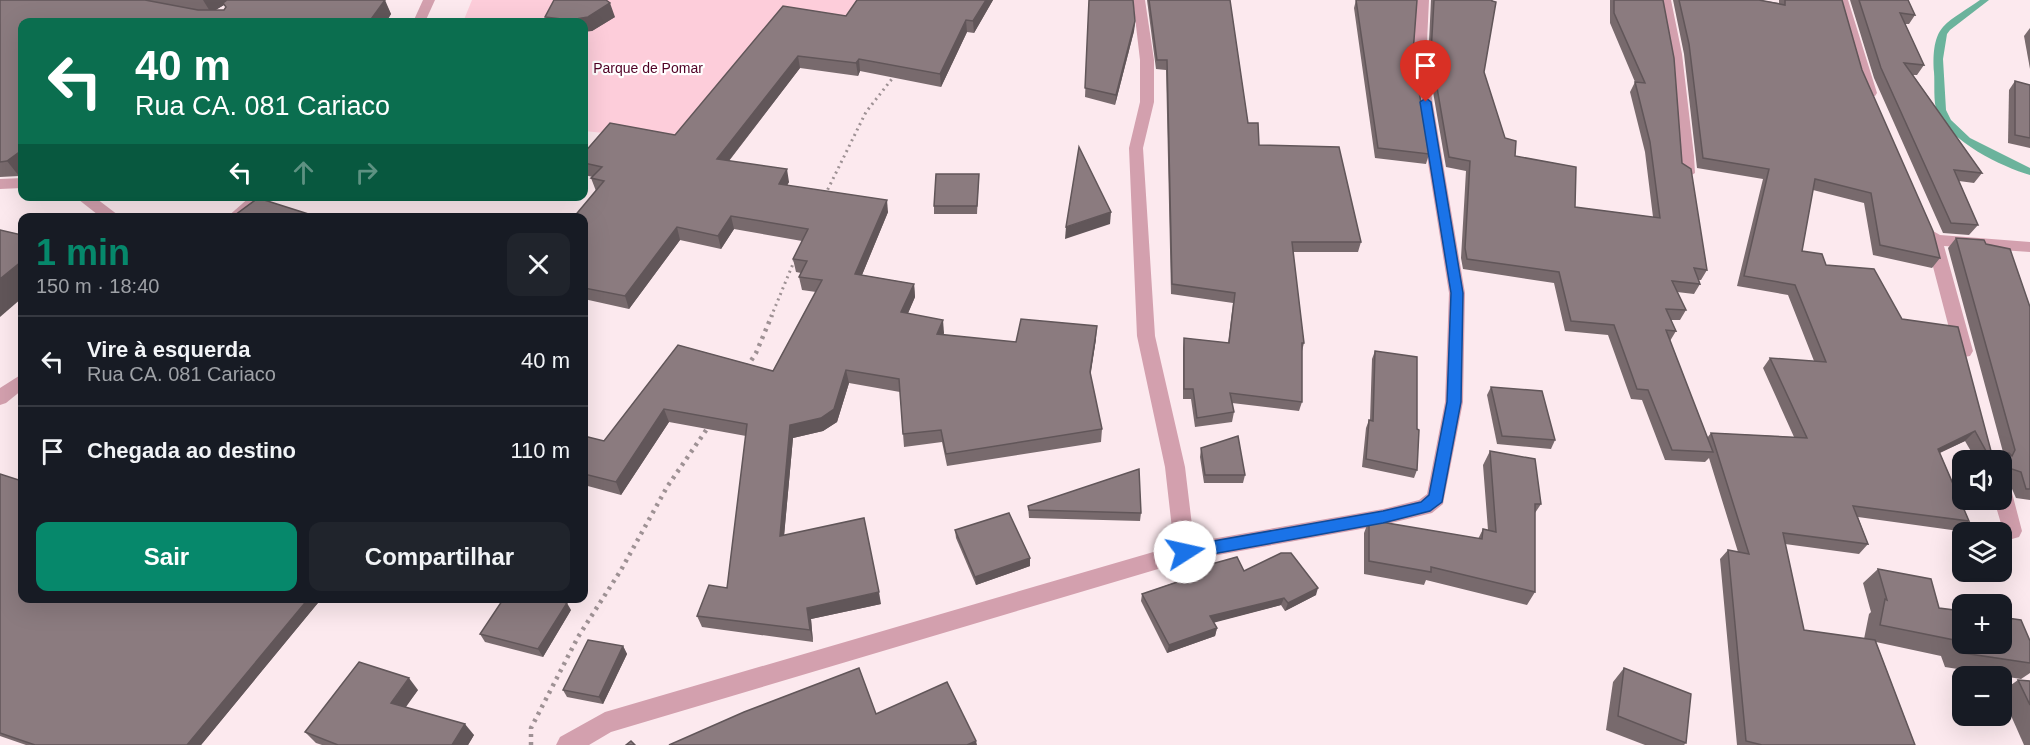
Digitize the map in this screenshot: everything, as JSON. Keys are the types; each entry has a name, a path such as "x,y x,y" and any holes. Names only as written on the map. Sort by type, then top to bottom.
{"street":[{"path":"421,18 429,0"},
{"path":"1139,0 1147,60 1147,102 1136,148 1146,336 1175,466 1185,552"},
{"path":"568,745 605,723 1185,552 1383,517 1425,507 1436,498 1454,402 1457,293 1419,63 1423,0"},
{"path":"1665,0 1673,30 1688,147 1687,173"},
{"path":"1842,0 1865,79 1876,107"},
{"path":"88,201 106,213"},
{"path":"240,213 256,201"},
{"path":"1926,220 1935,240 1967,361"},
{"path":"1935,240 2030,247"},
{"path":"0,398 18,384"}],"path":[{"path":"821,203 866,112 899,70"},
{"path":"744,373 756,353 798,253"},
{"path":"531,745 531,728 578,637 621,570 667,487 713,421"}],"green space":[{"name":"Parque de Pomar","path":"472,0 861,0 840,26 785,14 735,146 588,131 588,18 465,18"}],"building":[{"path":"0,0 145,0 198,10 224,10 226,7 223,3 227,0 385,0 372,18 18,18 18,153 7,161 0,162"},
{"path":"554,0 606,0 610,3 588,17 545,17"},
{"path":"857,0 986,0 973,21 966,20 940,74 859,59 856,63 798,56 717,159 787,169 779,184 887,200 855,274 914,284 901,312 943,320 937,334 1016,342 1021,319 1097,326 1090,372 1102,429 946,454 941,430 903,434 899,379 846,370 834,409 821,418 790,425 780,536 864,518 879,592 807,608 810,630 697,616 709,585 727,588 747,424 664,409 616,482 588,475 588,437 604,441 678,345 773,371 822,280 799,277 807,261 793,259 808,229 731,216 718,236 677,227 625,296 588,289 588,213 577,213 604,181 591,178 602,167 588,164 588,148 610,123 675,135 783,6 846,16"},
{"path":"1089,0 1133,0 1135,21 1116,95 1085,88"},
{"path":"1149,0 1230,0 1248,123 1258,123 1259,145 1339,147 1361,242 1292,242 1304,343 1302,343 1302,402 1230,393 1234,412 1197,418 1193,389 1184,389 1184,338 1229,343 1235,293 1172,284 1167,60 1157,60"},
{"path":"1356,0 1417,0 1413,53 1429,154 1378,148"},
{"path":"1434,0 1492,0 1496,2 1484,72 1505,138 1516,141 1515,156 1576,167 1575,207 1660,218 1650,142 1635,82 1645,83 1614,13 1614,0 1663,0 1674,58 1682,163 1691,169 1707,270 1694,268 1700,284 1672,281 1686,310 1666,309 1676,331 1666,330 1713,452 1672,450 1648,390 1637,389 1614,325 1571,321 1559,272 1467,259 1465,248 1470,161 1449,157 1431,53"},
{"path":"1679,0 1759,0 1785,5 1785,0 1842,0 1862,70 1933,231 1940,258 1880,245 1871,193 1815,179 1802,251 1822,254 1826,265 1874,269 1902,319 1958,327 1991,450 1985,450 1975,431 1938,449 1952,482 1952,510 1964,510 1969,521 1853,506 1868,544 1783,533 1804,630 1875,640 1915,745 1762,745 1746,741 1728,550 1749,554 1711,433 1807,438 1770,358 1826,362 1795,285 1744,276 1769,169 1703,158 1689,44"},
{"path":"1859,0 1908,0 1915,15 1900,13 1924,65 1904,63 1982,173 1954,170 1978,225 1951,223 1881,68"},
{"path":"2015,81 2030,85 2030,138 2015,135"},
{"path":"1079,147 1111,212 1066,227"},
{"path":"936,174 979,174 977,206 934,206"},
{"path":"254,201 267,201 305,213 238,213"},
{"path":"0,230 18,234 18,264 0,279"},
{"path":"1956,238 1984,240 1986,244 2010,249 2030,307 2030,489 2026,489 2021,472 2012,469 2012,456 2015,450"},
{"path":"1375,351 1417,357 1417,429 1419,430 1417,470 1366,459 1369,420 1373,421"},
{"path":"1491,387 1542,391 1555,440 1502,436"},
{"path":"1238,436 1245,475 1205,475 1201,448"},
{"path":"1490,451 1535,459 1541,504 1535,504 1535,592 1431,567 1431,572 1369,561 1369,520 1482,539 1483,529 1496,532"},
{"path":"1139,469 1141,513 1029,510 1028,506"},
{"path":"0,474 18,480 18,603 305,603 187,745 35,745 0,733"},
{"path":"1009,513 1030,558 975,577 955,530"},
{"path":"1281,553 1291,553 1318,588 1288,603 1284,598 1210,616 1217,628 1169,645 1142,594 1204,573 1204,566 1237,557 1244,571"},
{"path":"1878,569 1931,579 1939,608 1952,610 1952,640 1880,625 1885,599 1887,600"},
{"path":"501,603 567,603 538,649 480,634"},
{"path":"2012,619 2021,620 2030,641 2030,663 1970,654 2012,654"},
{"path":"588,640 623,646 599,697 563,690"},
{"path":"359,662 409,678 391,703 465,724 452,745 338,745 305,732"},
{"path":"859,668 876,714 947,682 976,741 967,745 669,745 744,712"},
{"path":"1624,668 1691,694 1686,743 1618,716"},
{"path":"2018,680 2030,681 2030,705"}],"waterway":[{"path":"1985,0 1946,29 1943,34 1938,59 1941,110 1946,121 1966,140 2030,172"}],"route":[{"path":"1185,552 1383,517 1425,507 1436,498 1454,402 1457,293 1426,102"}]}
